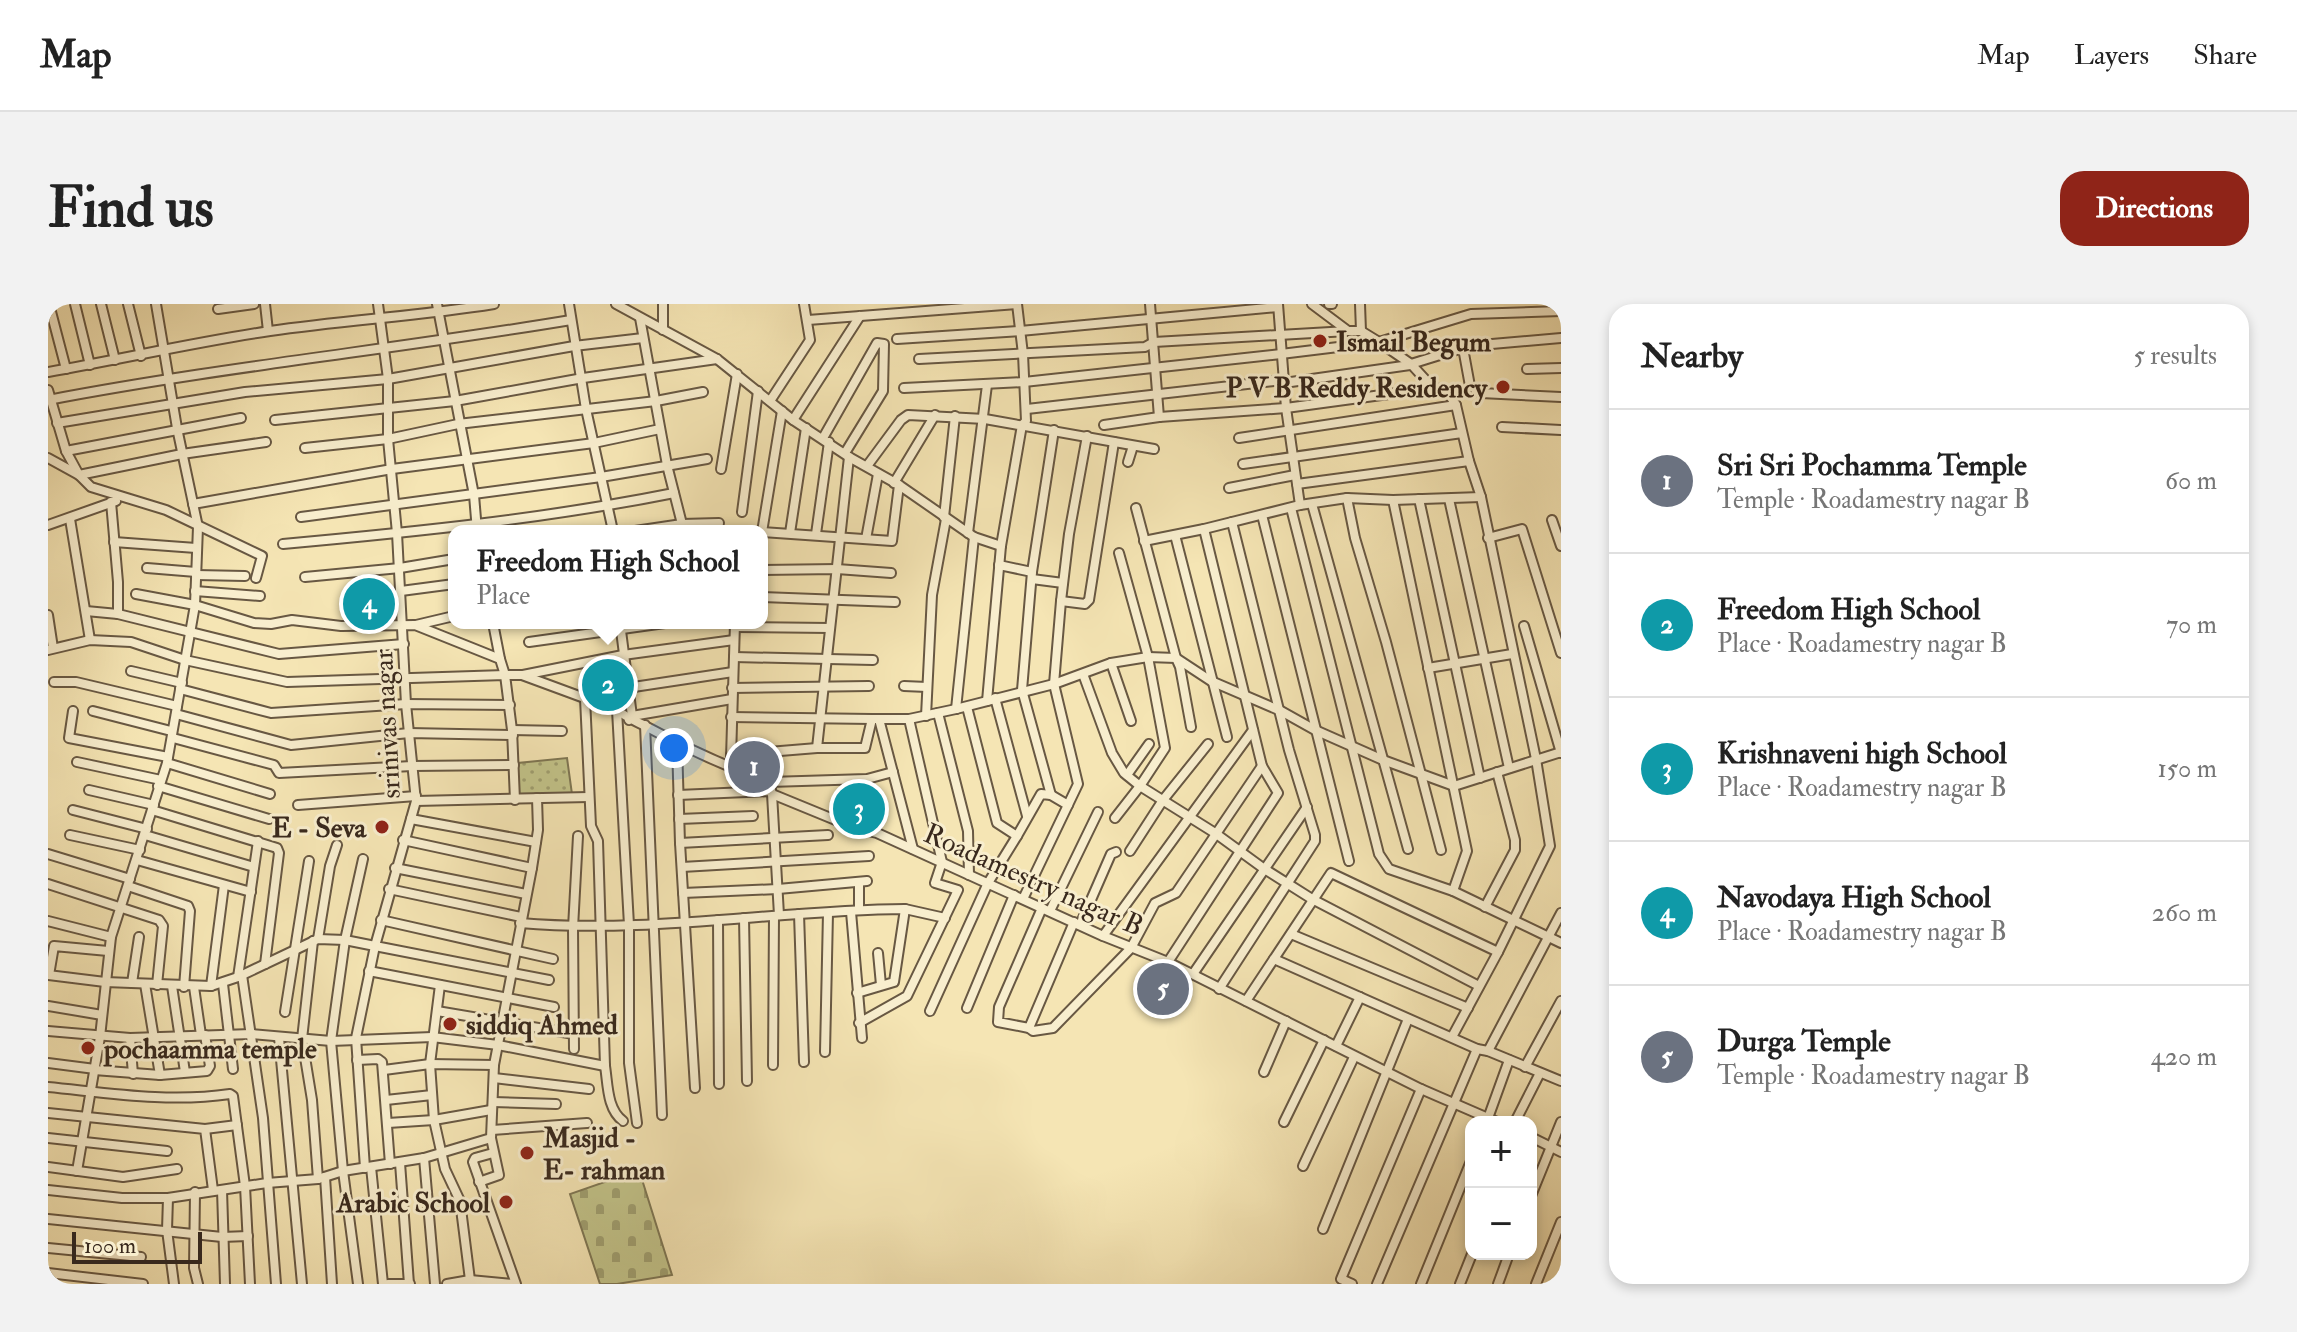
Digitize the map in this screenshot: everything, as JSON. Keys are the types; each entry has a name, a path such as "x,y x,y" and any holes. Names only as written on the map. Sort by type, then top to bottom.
{"street":[{"path":"49,304 66,369"},
{"path":"75,304 90,365"},
{"path":"101,304 115,360"},
{"path":"128,304 141,356"},
{"path":"77,1171 100,1037 108,951 168,760 195,605 198,527 156,304"},
{"path":"218,309 254,304"},
{"path":"265,304 268,331"},
{"name":"srinivas nagar","path":"378,304 388,379 388,439 400,568 406,704 416,798 381,920 356,1038 368,1167 386,1284"},
{"path":"48,372 268,331 494,304"},
{"path":"569,304 586,409 612,525"},
{"path":"616,304 717,359 793,420 897,484 971,535 1001,546"},
{"path":"663,304 663,330"},
{"path":"770,401 810,340 804,304"},
{"path":"808,320 1017,304 1027,409 1001,546 991,700 1027,816"},
{"path":"1150,304 1159,417"},
{"path":"1312,304 1348,331"},
{"path":"1330,304 1330,318"},
{"path":"1360,304 1361,331"},
{"path":"1470,304 1471,314"},
{"path":"897,339 1020,331 1278,306 1286,408 1296,480 1295,506 1379,854 1389,869 1453,891 1561,943"},
{"path":"438,309 474,495 476,525"},
{"path":"904,388 1024,382 1281,354 1379,342 1471,314 1561,311"},
{"path":"793,420 860,316"},
{"path":"640,318 667,465 682,524"},
{"path":"79,475 54,421 49,396 444,341 571,320"},
{"path":"919,359 1361,331 1411,365 1433,388"},
{"path":"54,421 245,392 388,379 574,346 643,338"},
{"path":"1027,409 1411,365 1463,348 1561,338"},
{"path":"816,534 826,440 877,343 884,344 883,391 847,455 817,748"},
{"path":"1463,348 1470,386 1481,393 1561,397"},
{"path":"275,420 455,401 583,378 717,359"},
{"path":"1527,369 1561,368"},
{"path":"721,469 737,374"},
{"path":"956,709 987,385"},
{"path":"1104,425 1159,417 1286,408 1433,388 1445,392 1456,405 1481,497 1536,759 1550,846 1452,1037"},
{"path":"742,512 758,391"},
{"path":"305,448 388,439 458,424 656,401 703,392"},
{"path":"1239,438 1456,405"},
{"path":"763,525 782,411"},
{"path":"768,532 892,541 897,484 935,415"},
{"path":"867,466 905,416 985,419 1154,449"},
{"path":"926,716 932,595 945,518 955,416"},
{"path":"66,451 241,418"},
{"path":"1502,427 1561,430"},
{"path":"790,533 806,428"},
{"path":"193,504 392,469 594,443 660,429"},
{"path":"1051,795 1022,690 1032,576 1054,430"},
{"path":"1243,464 1462,433"},
{"path":"967,1008 1018,897 1078,784 1054,684 1063,583 1087,436"},
{"path":"79,475 182,454 266,442"},
{"path":"1061,601 1085,604 1089,600 1114,442"},
{"path":"1128,462 1133,446"},
{"path":"48,458 79,475 91,487 166,510 262,556 256,578"},
{"path":"301,517 601,477 707,459"},
{"path":"1229,488 1469,461"},
{"path":"866,539 878,474"},
{"path":"494,525 674,493"},
{"path":"1144,541 1295,506 1347,498 1481,497"},
{"path":"48,525 125,498"},
{"path":"1347,498 1355,538 1441,850"},
{"path":"1419,499 1480,778"},
{"path":"1449,499 1509,768"},
{"path":"1393,500 1467,851 1453,891"},
{"path":"111,502 118,614"},
{"path":"1312,504 1408,849"},
{"path":"1136,508 1180,667 1191,727"},
{"path":"1262,515 1349,861"},
{"path":"70,519 90,640"},
{"path":"1552,520 1561,546"},
{"path":"1219,989 1315,841 1232,522"},
{"path":"675,525 719,523"},
{"path":"1168,962 1278,793 1262,766 1204,529"},
{"path":"1488,538 1522,529 1561,653"},
{"path":"283,544 448,530"},
{"path":"1175,535 1227,737"},
{"path":"114,542 196,548"},
{"path":"1115,818 1165,748 1148,657 1119,553"},
{"path":"305,577 448,560"},
{"path":"999,565 1063,583"},
{"path":"147,568 245,576"},
{"path":"768,570 837,569 891,573"},
{"path":"401,591 448,585"},
{"path":"195,591 260,596"},
{"path":"136,594 195,605 254,623 292,620 341,626 415,625 500,659"},
{"path":"768,597 895,602"},
{"path":"86,611 118,614 279,654 404,644"},
{"path":"48,615 50,649"},
{"path":"415,625 448,617"},
{"path":"768,626 830,628"},
{"path":"731,717 909,719 1054,684 1111,663 1148,657 1176,658 1211,681 1281,711 1315,730 1383,760 1454,786 1561,752 1524,626"},
{"path":"494,629 510,705 515,800"},
{"path":"529,642 608,629"},
{"path":"620,629 631,718 732,699"},
{"path":"731,768 735,629"},
{"name":"Roadamestry nagar B","path":"50,649 90,640 131,642 185,660 287,682 522,675 617,710 677,744 771,789 1168,962 1354,1057 1481,1116"},
{"path":"522,675 623,655 734,640"},
{"path":"1428,668 1512,654"},
{"path":"734,657 873,660"},
{"path":"1111,663 1131,721"},
{"path":"131,671 271,713 406,704 510,705"},
{"path":"627,688 733,672"},
{"path":"1083,674 1112,753 1127,775 1140,786 1312,899 1479,986"},
{"path":"54,682 76,682 291,745 409,733 562,731"},
{"path":"732,688 869,686"},
{"path":"904,686 927,687"},
{"path":"585,698 591,826 598,841 605,1066 609,1096 616,1116 623,1121"},
{"path":"967,707 993,817 1017,836"},
{"path":"617,710 629,925 629,1063 637,1123"},
{"path":"73,711 69,738 168,760 270,794"},
{"path":"93,711 274,765 279,773 412,766 514,765"},
{"path":"938,713 968,831 969,875"},
{"path":"731,755 817,748 865,748 876,719"},
{"path":"876,719 913,849"},
{"path":"859,1023 907,996 958,890 935,883 942,862 909,719"},
{"path":"645,725 662,1115"},
{"path":"1103,936 1253,730"},
{"path":"677,744 695,1088"},
{"path":"1127,775 1149,744"},
{"path":"1130,851 1163,800 1208,744"},
{"path":"77,762 160,783 269,819"},
{"path":"1098,812 999,1007 998,1022 1033,1031 1053,1028 1131,948 1155,903 1176,893 1262,766"},
{"path":"678,795 867,779 893,772"},
{"path":"1485,907 1515,850 1497,772"},
{"path":"771,789 778,889 773,1065"},
{"path":"89,790 277,848 279,853 265,964"},
{"path":"930,1011 988,883 1041,794 1051,795 1068,805"},
{"path":"298,805 416,798 515,800 589,797"},
{"path":"479,1182 499,1175 491,1134 494,1065 532,868 537,798"},
{"path":"1193,974 1307,807"},
{"path":"73,810 254,867"},
{"path":"679,819 753,816"},
{"path":"411,819 536,842"},
{"path":"70,835 251,892"},
{"path":"680,843 828,835"},
{"path":"574,1049 573,928 578,836"},
{"path":"403,840 532,868"},
{"path":"258,841 240,976 252,1034 263,1118 276,1284"},
{"path":"332,1284 322,1178 302,1039 315,940 337,845"},
{"path":"1029,1028 1111,854 1116,852"},
{"path":"48,854 188,906 189,987 209,1069 160,1075 133,1074 48,1063"},
{"path":"682,867 869,856"},
{"path":"358,1284 343,1171 331,1041 345,940 363,859"},
{"path":"285,1012 309,861"},
{"path":"395,868 526,894"},
{"path":"1246,1001 1331,873 1498,952"},
{"path":"683,893 863,882 855,910 857,993 862,1038"},
{"path":"48,884 162,922 157,985"},
{"path":"211,986 224,885"},
{"path":"389,889 520,920 573,928 855,910 905,909 945,918"},
{"path":"857,993 894,982 905,909"},
{"path":"825,1052 828,913"},
{"path":"1488,1051 1561,913"},
{"path":"799,914 804,1062"},
{"path":"744,918 747,1081"},
{"path":"381,920 553,959"},
{"path":"718,920 719,1084"},
{"path":"48,921 111,937"},
{"path":"1291,934 1468,1008"},
{"path":"132,983 139,937"},
{"path":"108,951 51,945 49,975 105,982 211,986 223,984 315,940 345,940 549,980"},
{"path":"878,953 881,985"},
{"path":"1274,959 1477,1049 1561,1080"},
{"path":"369,971 554,1007"},
{"path":"145,984 160,1075"},
{"path":"223,984 233,1069"},
{"path":"440,985 430,1064 434,1120 440,1152 460,1201 470,1280"},
{"path":"172,986 185,1072"},
{"path":"1336,1046 1360,997"},
{"path":"1525,1067 1561,1001"},
{"path":"48,1006 102,1015"},
{"path":"437,1011 574,1034"},
{"path":"1323,1229 1408,1019"},
{"path":"1264,1072 1286,1021"},
{"path":"48,1031 130,1038 252,1034 331,1041 432,1037 498,1045 605,1066"},
{"path":"130,1038 133,1074"},
{"path":"279,1038 302,1284"},
{"path":"1284,1122 1324,1040"},
{"path":"1377,1284 1477,1049"},
{"path":"1303,1166 1354,1057"},
{"path":"357,1060 381,1060 384,1070 388,1123 410,1284 386,1284"},
{"path":"1492,1116 1509,1060"},
{"path":"384,1070 430,1064 494,1065"},
{"path":"1518,1116 1540,1073"},
{"path":"494,1078 589,1089"},
{"path":"48,1087 144,1098 196,1099 230,1094 235,1099 245,1186 250,1284"},
{"path":"1352,1284 1341,1279 1421,1089"},
{"path":"386,1100 432,1095"},
{"path":"388,1123 434,1120 492,1106 556,1104"},
{"path":"48,1113 205,1129 237,1125"},
{"path":"1534,1188 1561,1122"},
{"path":"48,1190 122,1198 168,1198 195,1192 322,1178 343,1171 424,1158 491,1134 587,1123"},
{"path":"205,1129 218,1190 225,1284"},
{"path":"48,1138 167,1151"},
{"path":"1537,1140 1561,1152"},
{"path":"447,1284 470,1280 514,1284 473,1159 493,1153"},
{"path":"424,1158 435,1284"},
{"path":"48,1167 123,1177 177,1169"},
{"path":"1421,1284 1465,1176"},
{"path":"195,1192 194,1268 198,1284"},
{"path":"168,1198 167,1230 174,1284"},
{"path":"48,1219 194,1235 248,1236"},
{"path":"1536,1284 1561,1222"},
{"path":"48,1248 141,1257"},
{"path":"1460,1284 1470,1260"},
{"path":"1498,1284 1507,1260"},
{"path":"48,1273 143,1284"}],"green space":[{"path":"567,758 572,794 518,797 518,763"},
{"path":"639,1170 672,1275 600,1284 570,1194"}],"place":[{"name":"Ismail Begum","path":"1320,341"},
{"name":"P V B Reddy Residency","path":"1503,387"},
{"name":"Navodaya High School","path":"369,604"},
{"name":"Freedom High School","path":"608,685"},
{"name":"Sri Sri Pochamma Temple","path":"754,767"},
{"name":"Krishnaveni high School","path":"859,809"},
{"name":"E - Seva","path":"382,827"},
{"name":"Durga Temple","path":"1163,989"},
{"name":"siddiq Ahmed","path":"450,1024"},
{"name":"pochaamma temple","path":"88,1048"},
{"name":"Masjid - E- rahman","path":"527,1153"},
{"name":"Arabic School","path":"506,1202"}]}
